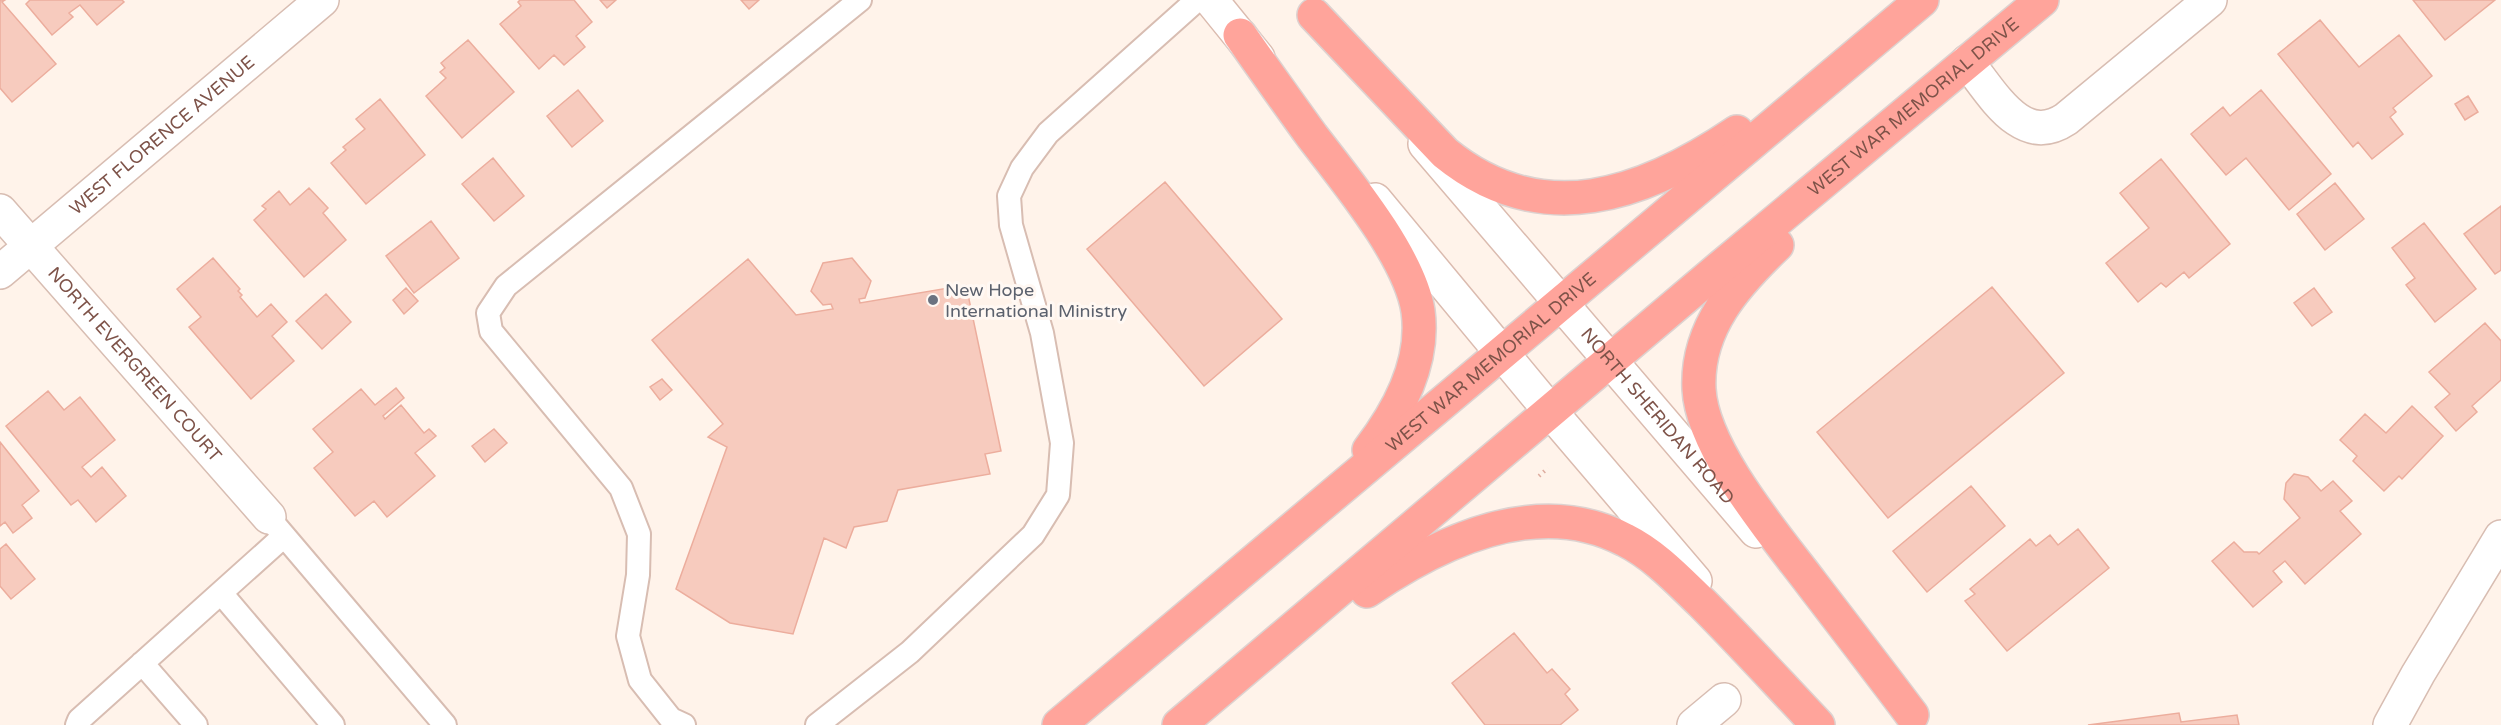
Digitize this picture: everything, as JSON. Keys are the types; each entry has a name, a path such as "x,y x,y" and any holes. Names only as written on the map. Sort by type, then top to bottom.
{"highway":[{"path":"1308,8 1420,129 1466,170 1493,184 1515,191 1539,196 1573,198 1594,197 1621,191 1663,175 1702,154 1773,106 1914,0"},
{"name":"WEST WAR MEMORIAL DRIVE","path":"1059,725 1922,0"},
{"name":"WEST WAR MEMORIAL DRIVE","path":"1182,725 1550,411 2042,0"},
{"path":"1215,594 1364,456 1384,428 1407,385 1418,344 1416,302 1397,257 1361,201 1240,35"},
{"path":"1916,720 1783,546 1720,454 1702,411 1699,380 1707,336 1717,314 1733,291 1806,217 1928,105 1967,62"},
{"path":"1182,725 1312,629 1404,565 1437,548 1471,535 1502,526 1545,522 1583,526 1610,533 1642,550 1673,575 1704,605 1819,725"}],"main road":[{"name":"WEST FLORENCE AVENUE","path":"0,272 322,0"},
{"path":"1211,0 1550,411 1819,725"},
{"path":"1967,62 2016,119 2037,129 2047,128 2066,119 2210,0"},
{"name":"NORTH SHERIDAN ROAD","path":"1308,8 1611,360 1916,720"},
{"name":"NORTH EVERGREEN COURT","path":"0,211 276,526"},
{"path":"2390,725 2501,537"},
{"path":"1694,725 1724,700"}],"lane":[{"path":"684,725 671,719 640,680 628,636 638,575 639,534 621,488 491,331 488,313 506,286 860,0"},
{"path":"817,725 909,652 1033,535 1058,495 1062,443 1042,333 1011,225 1009,196 1022,168 1048,133 1197,0"},
{"path":"77,725 79,720 221,592 276,526 445,725"},
{"path":"221,592 333,725"},
{"path":"142,663 196,725"}],"building":[{"path":"0,0 5,0 2,2 56,64 12,102 0,88"},
{"path":"30,0 122,0 124,2 97,25 80,5 69,13 73,17 52,35 26,4"},
{"path":"520,0 574,0 592,22 576,36 585,47 564,65 554,55 539,69 500,24 521,6 518,2"},
{"path":"600,0 616,0 607,8"},
{"path":"741,0 759,0 749,9"},
{"path":"2413,0 2495,0 2445,40"},
{"path":"2320,20 2359,67 2399,35 2432,76 2393,108 2396,112 2390,117 2403,134 2372,159 2358,142 2353,147 2278,54"},
{"path":"468,40 514,92 462,138 426,96 446,78 440,72 445,68 441,63"},
{"path":"578,90 603,121 572,147 547,116"},
{"path":"2261,90 2331,174 2289,210 2246,158 2226,175 2191,134 2223,107 2230,116"},
{"path":"2468,96 2478,112 2465,120 2455,104"},
{"path":"380,99 425,155 366,204 331,163 346,150 343,147 365,129 356,119"},
{"path":"493,158 524,196 494,221 462,184"},
{"path":"2161,159 2230,244 2189,278 2184,272 2166,287 2161,283 2138,302 2106,263 2149,228 2120,193"},
{"path":"1165,182 1282,319 1204,386 1087,249"},
{"path":"2335,183 2364,219 2325,250 2297,214"},
{"path":"309,188 328,208 323,213 346,240 304,277 254,220 266,209 262,206 279,191 290,205"},
{"path":"2501,206 2501,270 2495,274 2464,234"},
{"path":"431,221 459,258 414,293 386,256"},
{"path":"2424,223 2476,289 2435,322 2406,285 2415,278 2392,248"},
{"path":"213,258 240,289 238,291 242,295 240,297 257,317 271,304 287,322 272,336 294,361 251,399 189,327 201,317 177,289"},
{"path":"852,258 871,281 865,298 859,299 860,303 966,285 1001,451 985,454 990,474 898,490 887,521 854,527 846,548 824,538 793,634 730,623 676,589 727,447 708,437 723,424 652,340 748,259 796,315 833,309 831,304 823,305 811,291 823,263"},
{"path":"1992,287 2064,373 1888,518 1817,432"},
{"path":"406,288 418,301 404,314 393,300"},
{"path":"2314,288 2332,312 2312,326 2294,303"},
{"path":"326,294 351,322 322,349 296,321"},
{"path":"2485,323 2501,341 2501,380 2472,406 2477,412 2456,431 2435,407 2450,394 2429,372"},
{"path":"662,379 672,390 660,400 650,387"},
{"path":"396,388 404,398 383,416 385,419 401,405 424,433 429,429 436,436 415,453 435,476 387,517 374,501 355,516 314,468 333,452 313,429 361,389 375,405"},
{"path":"48,391 64,410 80,397 115,440 82,467 91,477 102,467 126,496 96,522 78,500 71,505 6,426"},
{"path":"2412,406 2443,436 2402,479 2399,476 2384,491 2353,461 2357,456 2340,440 2365,414 2386,433"},
{"path":"494,429 507,443 485,462 472,446"},
{"path":"0,442 39,491 22,505 32,518 13,533 5,522 0,526"},
{"path":"2294,474 2308,477 2321,491 2333,481 2352,501 2340,511 2361,534 2305,584 2285,561 2273,571 2282,582 2253,607 2212,561 2234,542 2244,552 2259,554 2300,518 2284,499 2286,483"},
{"path":"1971,486 2005,526 1927,592 1893,551"},
{"path":"2078,529 2109,568 2007,651 1965,601 1975,594 1970,589 2030,539 2036,546 2050,535 2058,545"},
{"path":"6,544 35,579 11,599 0,586 0,549"},
{"path":"1514,633 1547,673 1552,669 1570,689 1565,694 1578,710 1560,725 1485,725 1452,683"},
{"path":"2179,713 2181,722 2237,715 2239,725 2088,725"}],"place":[{"name":"New Hope International Ministry","path":"933,300"}]}
